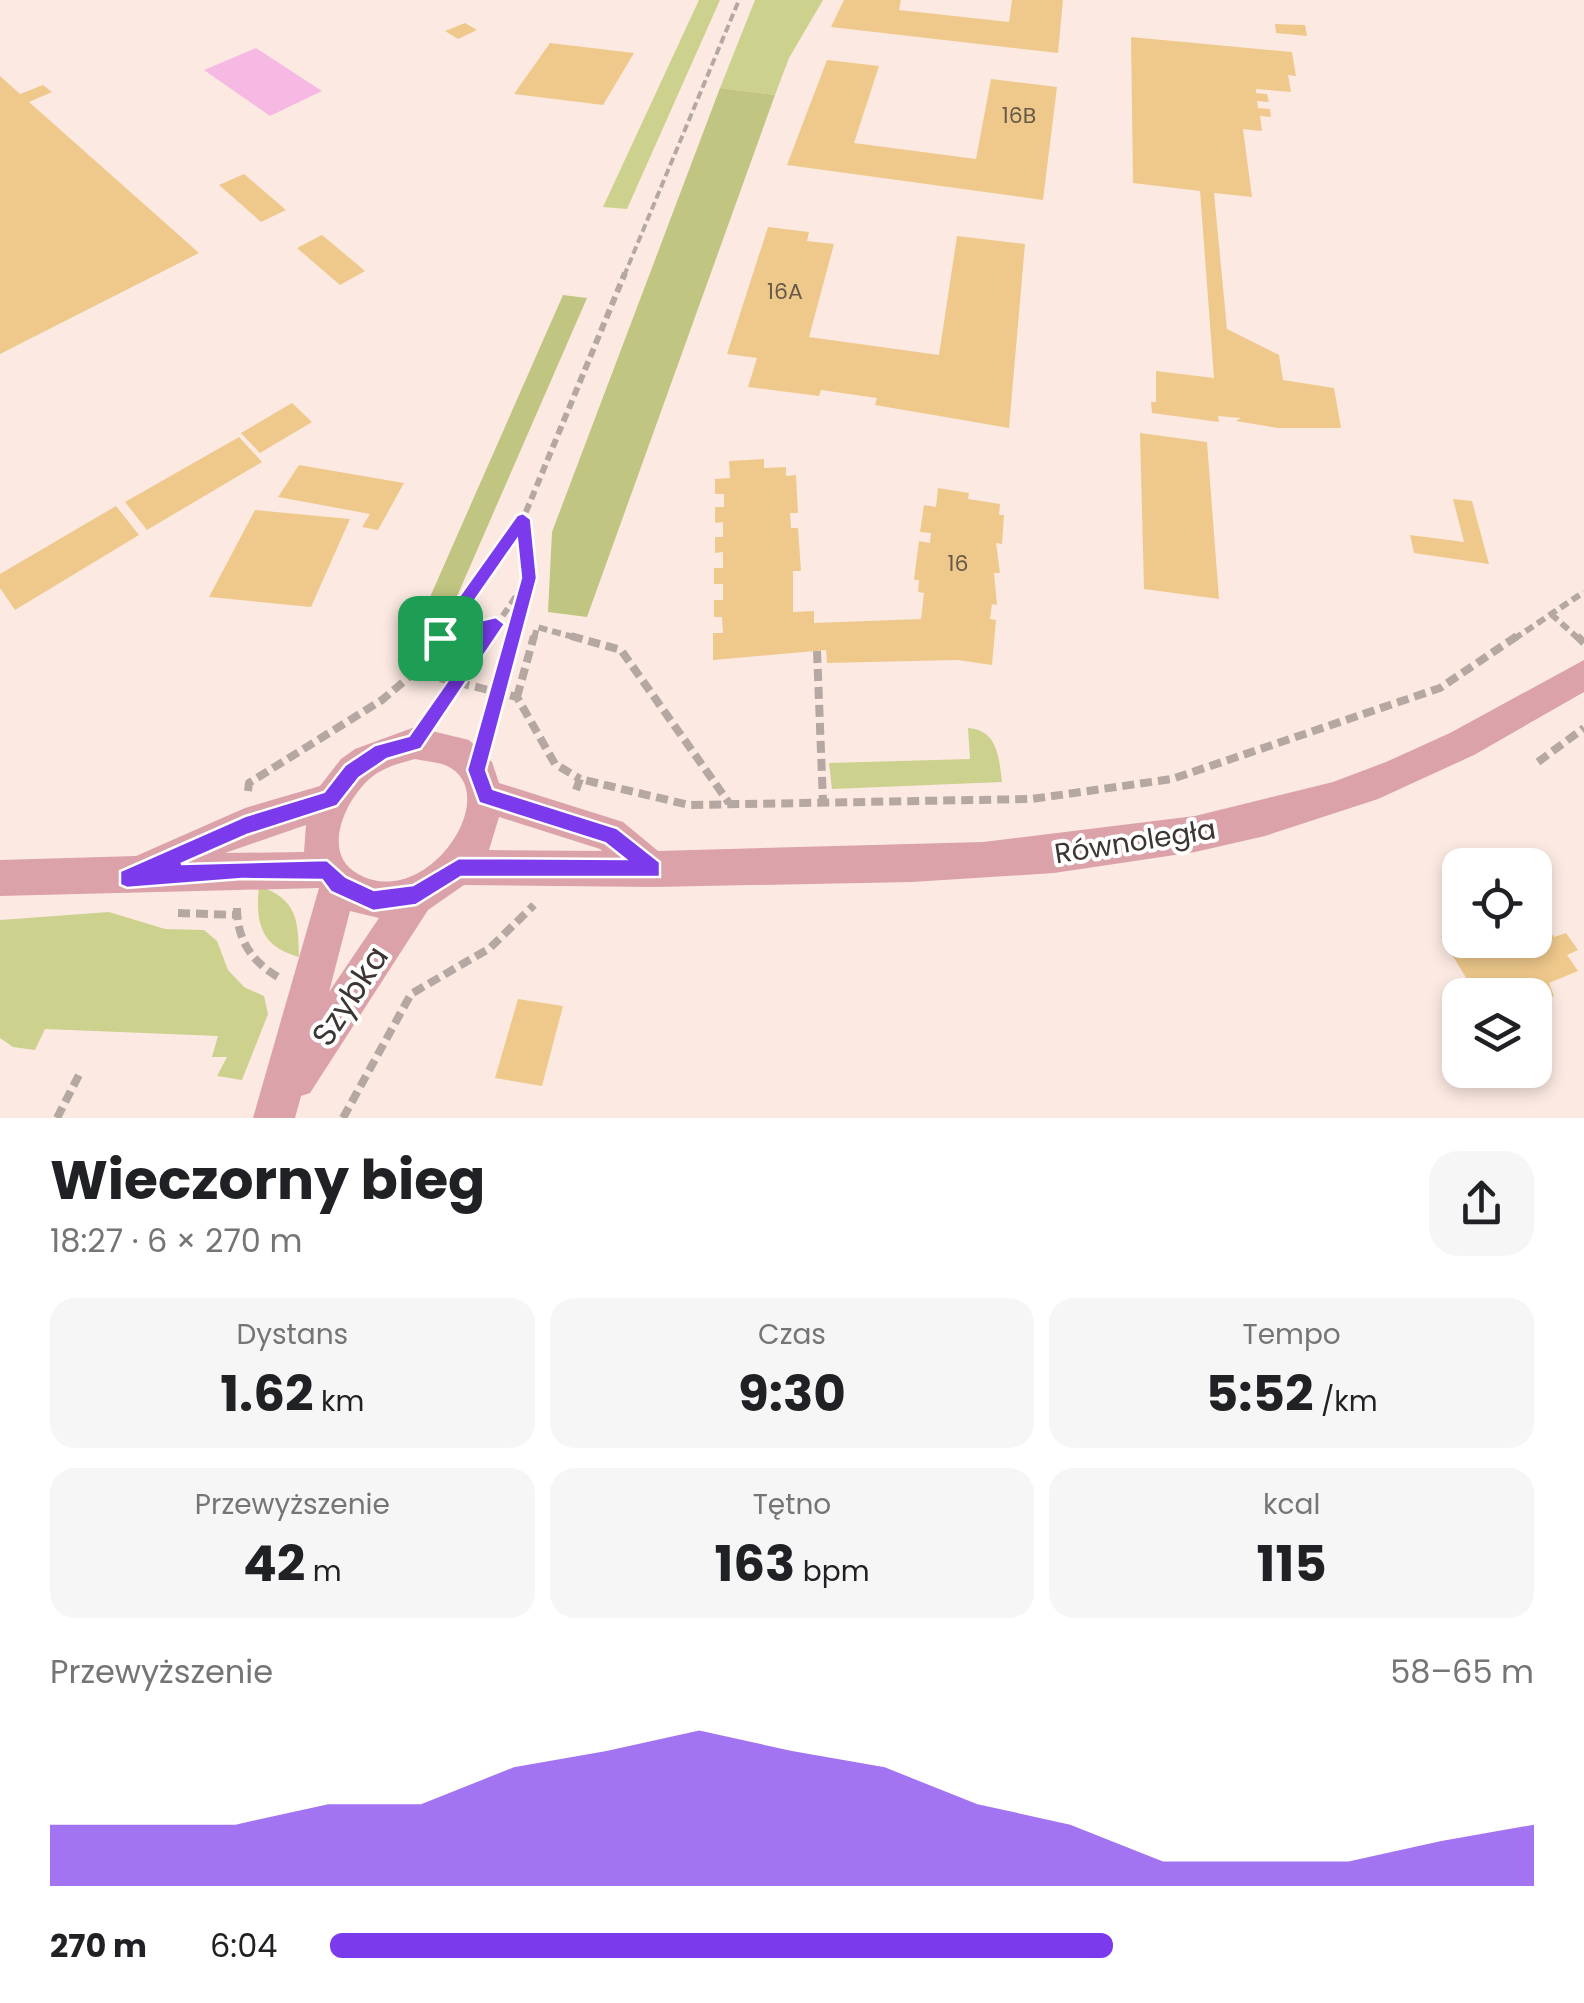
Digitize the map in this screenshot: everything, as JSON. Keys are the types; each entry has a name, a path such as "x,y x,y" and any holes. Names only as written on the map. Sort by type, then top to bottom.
{"street":[{"name":"Równoległa","path":"459,868 824,867 1046,855 1243,824 1336,798 1461,744 1584,675"},
{"path":"333,877 321,848 322,823 330,800 352,771 382,751 414,743 451,748 481,783 564,821 610,835 652,870"},
{"path":"0,878 127,878 242,870 333,877 373,900 416,895 459,868 480,832 481,783"},
{"path":"127,878 245,826 330,800"},
{"name":"Szybka","path":"278,1107 333,877"},
{"name":"Szybka","path":"278,1107 416,895"}],"path":[{"path":"415,672 523,519 739,0"},
{"path":"481,783 529,578 523,519"},
{"path":"414,743 529,578"},
{"path":"564,821 580,779 689,805 1032,799 1172,779 1440,688 1584,592"},
{"path":"1552,614 1584,643"},
{"path":"440,638 496,624"},
{"path":"516,697 537,627 621,650 730,804"},
{"path":"817,651 823,802"},
{"path":"1538,762 1584,728"},
{"path":"343,1118 410,994 490,948 534,904 546,870"},
{"path":"236,915 235,927 258,968 286,982"},
{"path":"57,1118 81,1071"}],"green space":[{"path":"699,0 720,0 627,209 603,207"},
{"path":"755,0 823,0 789,58 775,95 720,88"},
{"path":"720,88 775,95 587,617 548,612 552,532"},
{"path":"563,295 587,298 458,594 401,663"},
{"path":"968,728 986,734 991,740 1002,782 832,789 829,763 970,759"},
{"path":"259,886 289,905 298,932 299,957 276,947 263,932 258,911"},
{"path":"109,912 165,929 204,930 217,941 228,970 244,987 264,996 268,1014 242,1080 217,1076 227,1057 212,1057 218,1036 45,1029 35,1050 13,1047 0,1038 0,920"}],"shaded area":[{"path":"256,48 322,91 270,116 204,70"}],"building":[{"path":"844,0 901,0 899,10 1009,22 1012,0 1063,0 1058,53 831,27"},
{"path":"465,23 477,30 458,39 445,31"},
{"path":"1275,24 1305,25 1307,36 1276,33"},
{"path":"1131,37 1292,52 1296,76 1288,75 1291,92 1256,89 1256,93 1267,94 1269,102 1257,101 1258,108 1270,109 1271,117 1260,116 1262,131 1243,129 1252,197 1214,193 1227,329 1279,355 1283,380 1334,388 1341,428 1278,428 1236,421 1241,418 1218,416 1219,422 1152,413 1156,371 1214,378 1200,191 1133,183"},
{"path":"550,43 634,53 603,105 514,94"},
{"path":"827,60 879,66 854,143 976,159 991,79 1057,87 1043,200 787,165"},
{"path":"0,76 20,94 43,85 52,92 29,102 199,253 0,354"},
{"path":"244,174 286,210 261,222 219,185"},
{"path":"768,227 809,232 807,241 834,244 809,337 939,355 957,236 1025,244 1009,428 875,405 877,398 821,390 819,396 748,387 757,358 727,354"},
{"path":"322,235 365,271 340,285 297,248"},
{"path":"292,403 312,422 260,453 241,433"},
{"path":"1140,433 1207,442 1219,599 1144,589"},
{"path":"239,437 262,462 147,530 125,502"},
{"path":"764,459 764,468 786,467 786,476 796,475 798,513 790,513 791,528 798,528 801,571 793,571 793,612 814,611 814,623 921,619 924,593 918,592 919,580 914,580 919,541 930,543 931,533 920,532 924,505 936,507 938,488 969,493 968,499 1000,504 999,515 1004,515 1002,544 996,543 1000,573 994,573 997,605 992,604 990,619 996,620 992,665 957,660 827,663 826,650 713,660 713,633 723,633 722,617 714,617 714,600 723,600 723,584 714,584 714,568 723,568 723,552 715,553 715,537 723,537 723,522 715,523 715,507 724,507 724,494 715,494 715,479 730,478 729,461"},
{"path":"299,465 404,483 378,530 362,527 370,514 278,497"},
{"path":"1453,499 1472,501 1489,564 1414,553 1410,535 1464,542"},
{"path":"116,506 139,535 15,610 0,588 0,574"},
{"path":"255,510 350,519 311,607 209,597"},
{"path":"1566,933 1578,950 1567,955 1578,971 1552,982 1552,978 1466,978 1454,958 1552,958 1552,934"},
{"path":"518,999 563,1006 542,1086 495,1078"}],"route":[{"path":"523,519 529,578 476,770 486,796 610,835 652,870 459,868 439,884 395,900 355,895 338,884 327,870 242,870 127,878 245,826 330,800 352,771 382,751 414,743 496,624 440,638 523,519"}]}
